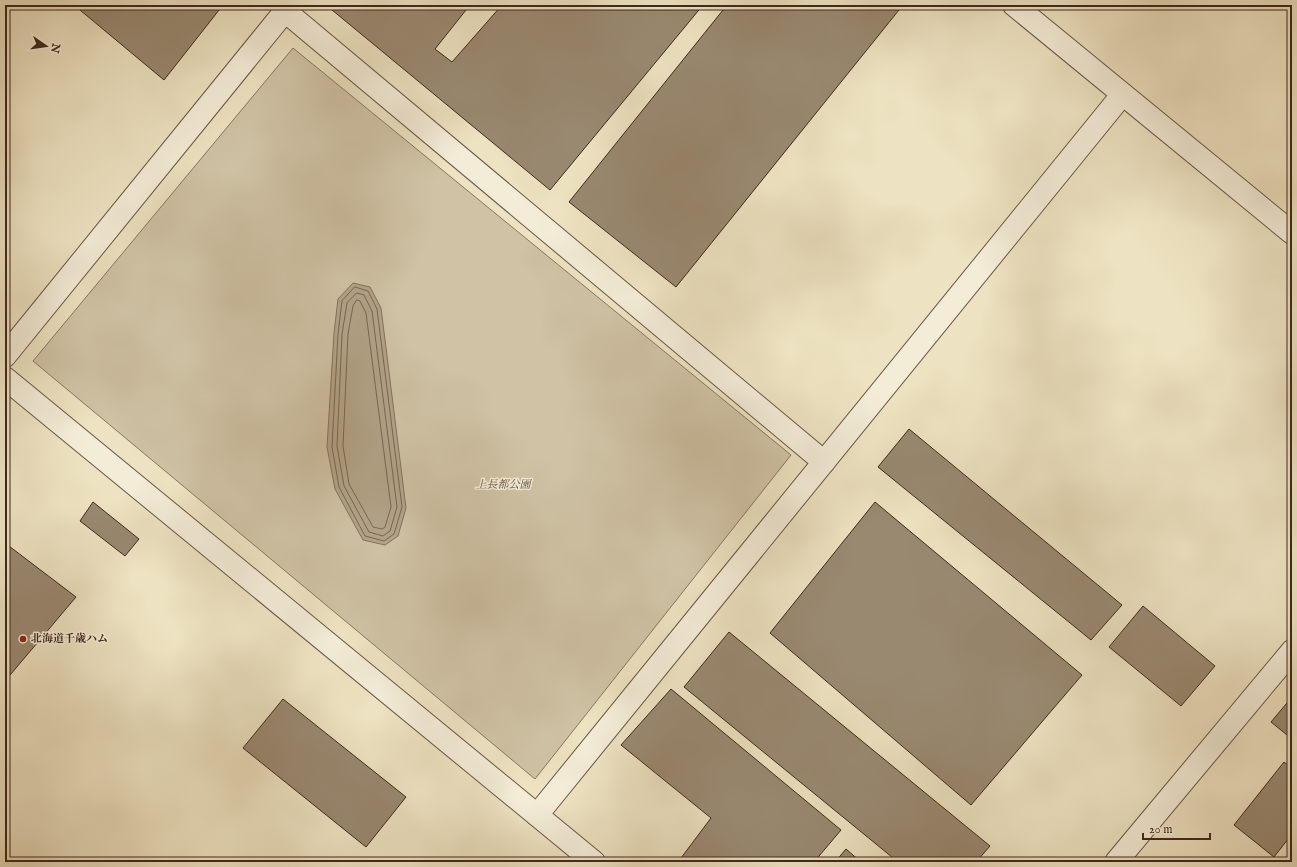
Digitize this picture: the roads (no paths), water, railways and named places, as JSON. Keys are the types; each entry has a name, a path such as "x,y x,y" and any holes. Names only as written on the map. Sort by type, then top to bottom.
{"street":[{"path":"1014,5 1292,233"},
{"path":"5,356 288,8 824,462"},
{"path":"537,815 1122,94"},
{"path":"5,378 594,862"},
{"path":"1116,862 1292,651"}],"water":[{"path":"353,283 370,287 381,308 406,508 398,536 385,545 363,540 335,489 327,447 334,333 338,299"}],"place":[{"name":"北海道千歳ハム","path":"23,639"}],"park label":[{"name":"上長都公園","path":"503,485"}]}
